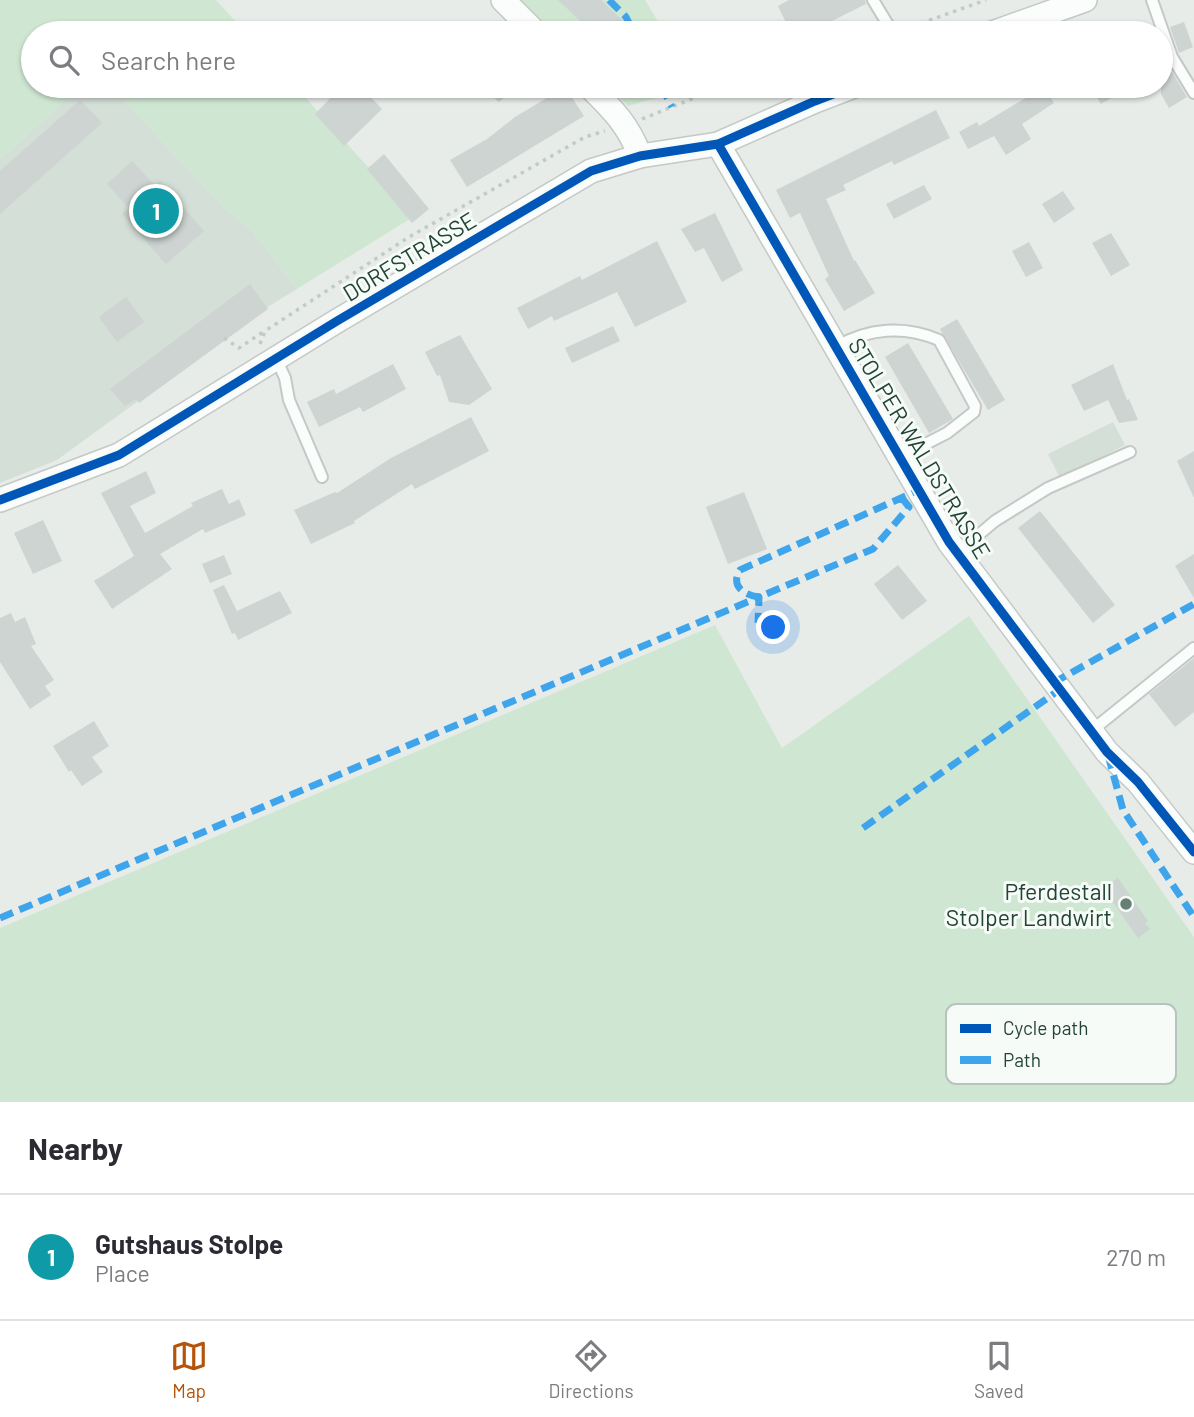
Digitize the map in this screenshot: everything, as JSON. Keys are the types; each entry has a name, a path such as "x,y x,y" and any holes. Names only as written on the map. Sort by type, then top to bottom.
{"street":[{"path":"503,0 524,21"},
{"path":"1026,21 1085,0"},
{"path":"600,98 632,134 640,156"},
{"name":"DORFSTRASSE","path":"0,500 119,455 591,171 640,156 718,144 823,98"},
{"name":"STOLPER WALDSTRASSE","path":"718,144 957,553 1090,732 1138,782 1194,852"}],"lane":[{"path":"873,0 886,21"},
{"path":"1152,0 1159,21"},
{"path":"1173,59 1194,93"},
{"path":"836,347 852,337 887,331 903,330 939,340 975,407 974,412 947,433 900,457"},
{"path":"268,363 285,378 289,400 322,477"},
{"path":"957,553 995,521 1048,488 1130,452"},
{"path":"1090,732 1194,648"}],"path":[{"path":"927,21 986,0"},
{"path":"225,338 239,348 409,237 584,137 697,98"},
{"path":"265,331 257,355 268,363"}],"shaded area":[{"path":"68,98 122,98 225,209 253,231 297,289 266,308 57,460 0,483 0,159"},
{"path":"1113,422 1125,445 1060,478 1048,454"}],"green space":[{"path":"0,0 216,0 235,21 21,21 21,98 68,98 0,159"},
{"path":"521,0 645,0 658,21 542,21"},
{"path":"122,98 306,98 413,217 297,289 253,231 225,209"},
{"path":"620,98 656,98 628,106"},
{"path":"969,616 1194,937 1194,1102 0,1102 0,928 715,625 782,748"}],"building":[{"path":"558,0 601,0 623,21 580,21"},
{"path":"789,0 865,0 866,4 832,21 785,21 778,6"},
{"path":"1184,22 1193,47 1179,53 1173,36 1173,26"},
{"path":"1173,74 1187,97 1169,108 1163,98 1173,98"},
{"path":"330,98 371,98 382,109 344,146 315,114"},
{"path":"547,98 572,98 584,116 467,187 450,160 487,139 515,117"},
{"path":"1026,98 1051,98 1054,103 1022,124 1031,139 1006,155 994,136 968,149 959,132 977,122 979,126"},
{"path":"1097,98 1111,98 1101,104"},
{"path":"80,100 102,123 0,214 0,171"},
{"path":"936,110 950,138 894,165 892,161 843,185 846,190 826,199 854,261 875,293 844,311 825,279 829,276 800,213 790,218 776,190"},
{"path":"384,154 429,209 412,223 367,169"},
{"path":"132,161 155,186 160,181 204,231 166,264 122,214 129,208 107,184"},
{"path":"924,185 932,199 894,219 886,204"},
{"path":"1063,191 1075,209 1054,223 1042,204"},
{"path":"715,213 743,270 722,282 704,248 695,252 681,229"},
{"path":"1111,233 1130,265 1111,276 1092,243"},
{"path":"657,241 687,302 635,327 617,292 554,321 552,316 528,329 517,308 580,276 582,280"},
{"path":"1029,242 1043,268 1026,277 1012,251"},
{"path":"250,284 268,309 139,403 136,399 125,406 110,389"},
{"path":"126,297 144,322 117,342 99,317"},
{"path":"957,319 1005,400 988,410 940,329"},
{"path":"613,326 620,341 572,363 565,348"},
{"path":"460,335 492,389 469,405 449,402 440,375 437,376 425,352"},
{"path":"908,343 953,419 929,433 885,357"},
{"path":"393,364 406,389 363,412 360,407 319,427 307,402 334,389 336,394"},
{"path":"1113,364 1138,420 1119,423 1108,400 1084,411 1071,385"},
{"path":"471,417 489,451 415,489 412,484 354,521 355,523 311,544 294,510 337,493 391,458"},
{"path":"1194,451 1194,498 1177,461"},
{"path":"146,471 156,493 130,506 145,533 193,506 191,503 222,489 229,504 239,499 246,515 205,533 203,529 160,554 172,569 112,609 94,581 134,556 101,493"},
{"path":"744,492 767,549 728,564 706,507"},
{"path":"1040,511 1115,605 1093,623 1018,528"},
{"path":"43,520 62,561 33,574 14,533"},
{"path":"1194,554 1194,598 1175,566"},
{"path":"224,555 232,574 210,583 202,564"},
{"path":"898,565 927,601 902,620 874,584"},
{"path":"224,585 237,611 280,591 292,613 238,640 235,633 232,634 213,590"},
{"path":"11,613 15,622 25,617 36,644 31,646 54,680 45,686 51,695 30,709 0,662 0,618"},
{"path":"1194,658 1194,712 1175,727 1149,694"},
{"path":"94,721 109,746 92,757 103,772 82,786 71,770 69,772 53,746"},
{"name":"Pferdestall Stolper Landwirt","path":"1118,878 1148,921 1145,923 1150,929 1138,938 1103,888"}],"marked path":[{"path":"609,0 628,21"},
{"path":"667,98 672,107"},
{"path":"902,498 909,507 873,549 759,597 740,589 737,581 740,570 919,490"},
{"path":"0,918 759,597 758,623"},
{"path":"1053,683 1194,604"},
{"path":"863,828 1059,690"},
{"path":"1108,755 1123,810 1194,917"}],"cycle path":[{"path":"0,500 119,455 337,321 591,171 640,156 718,144 823,98"},
{"path":"718,144 949,542 1107,752 1138,782 1194,852"}],"place":[{"name":"Gutshaus Stolpe","path":"156,211"},
{"name":"Pferdestall Stolper Landwirt","path":"1126,904"}]}
